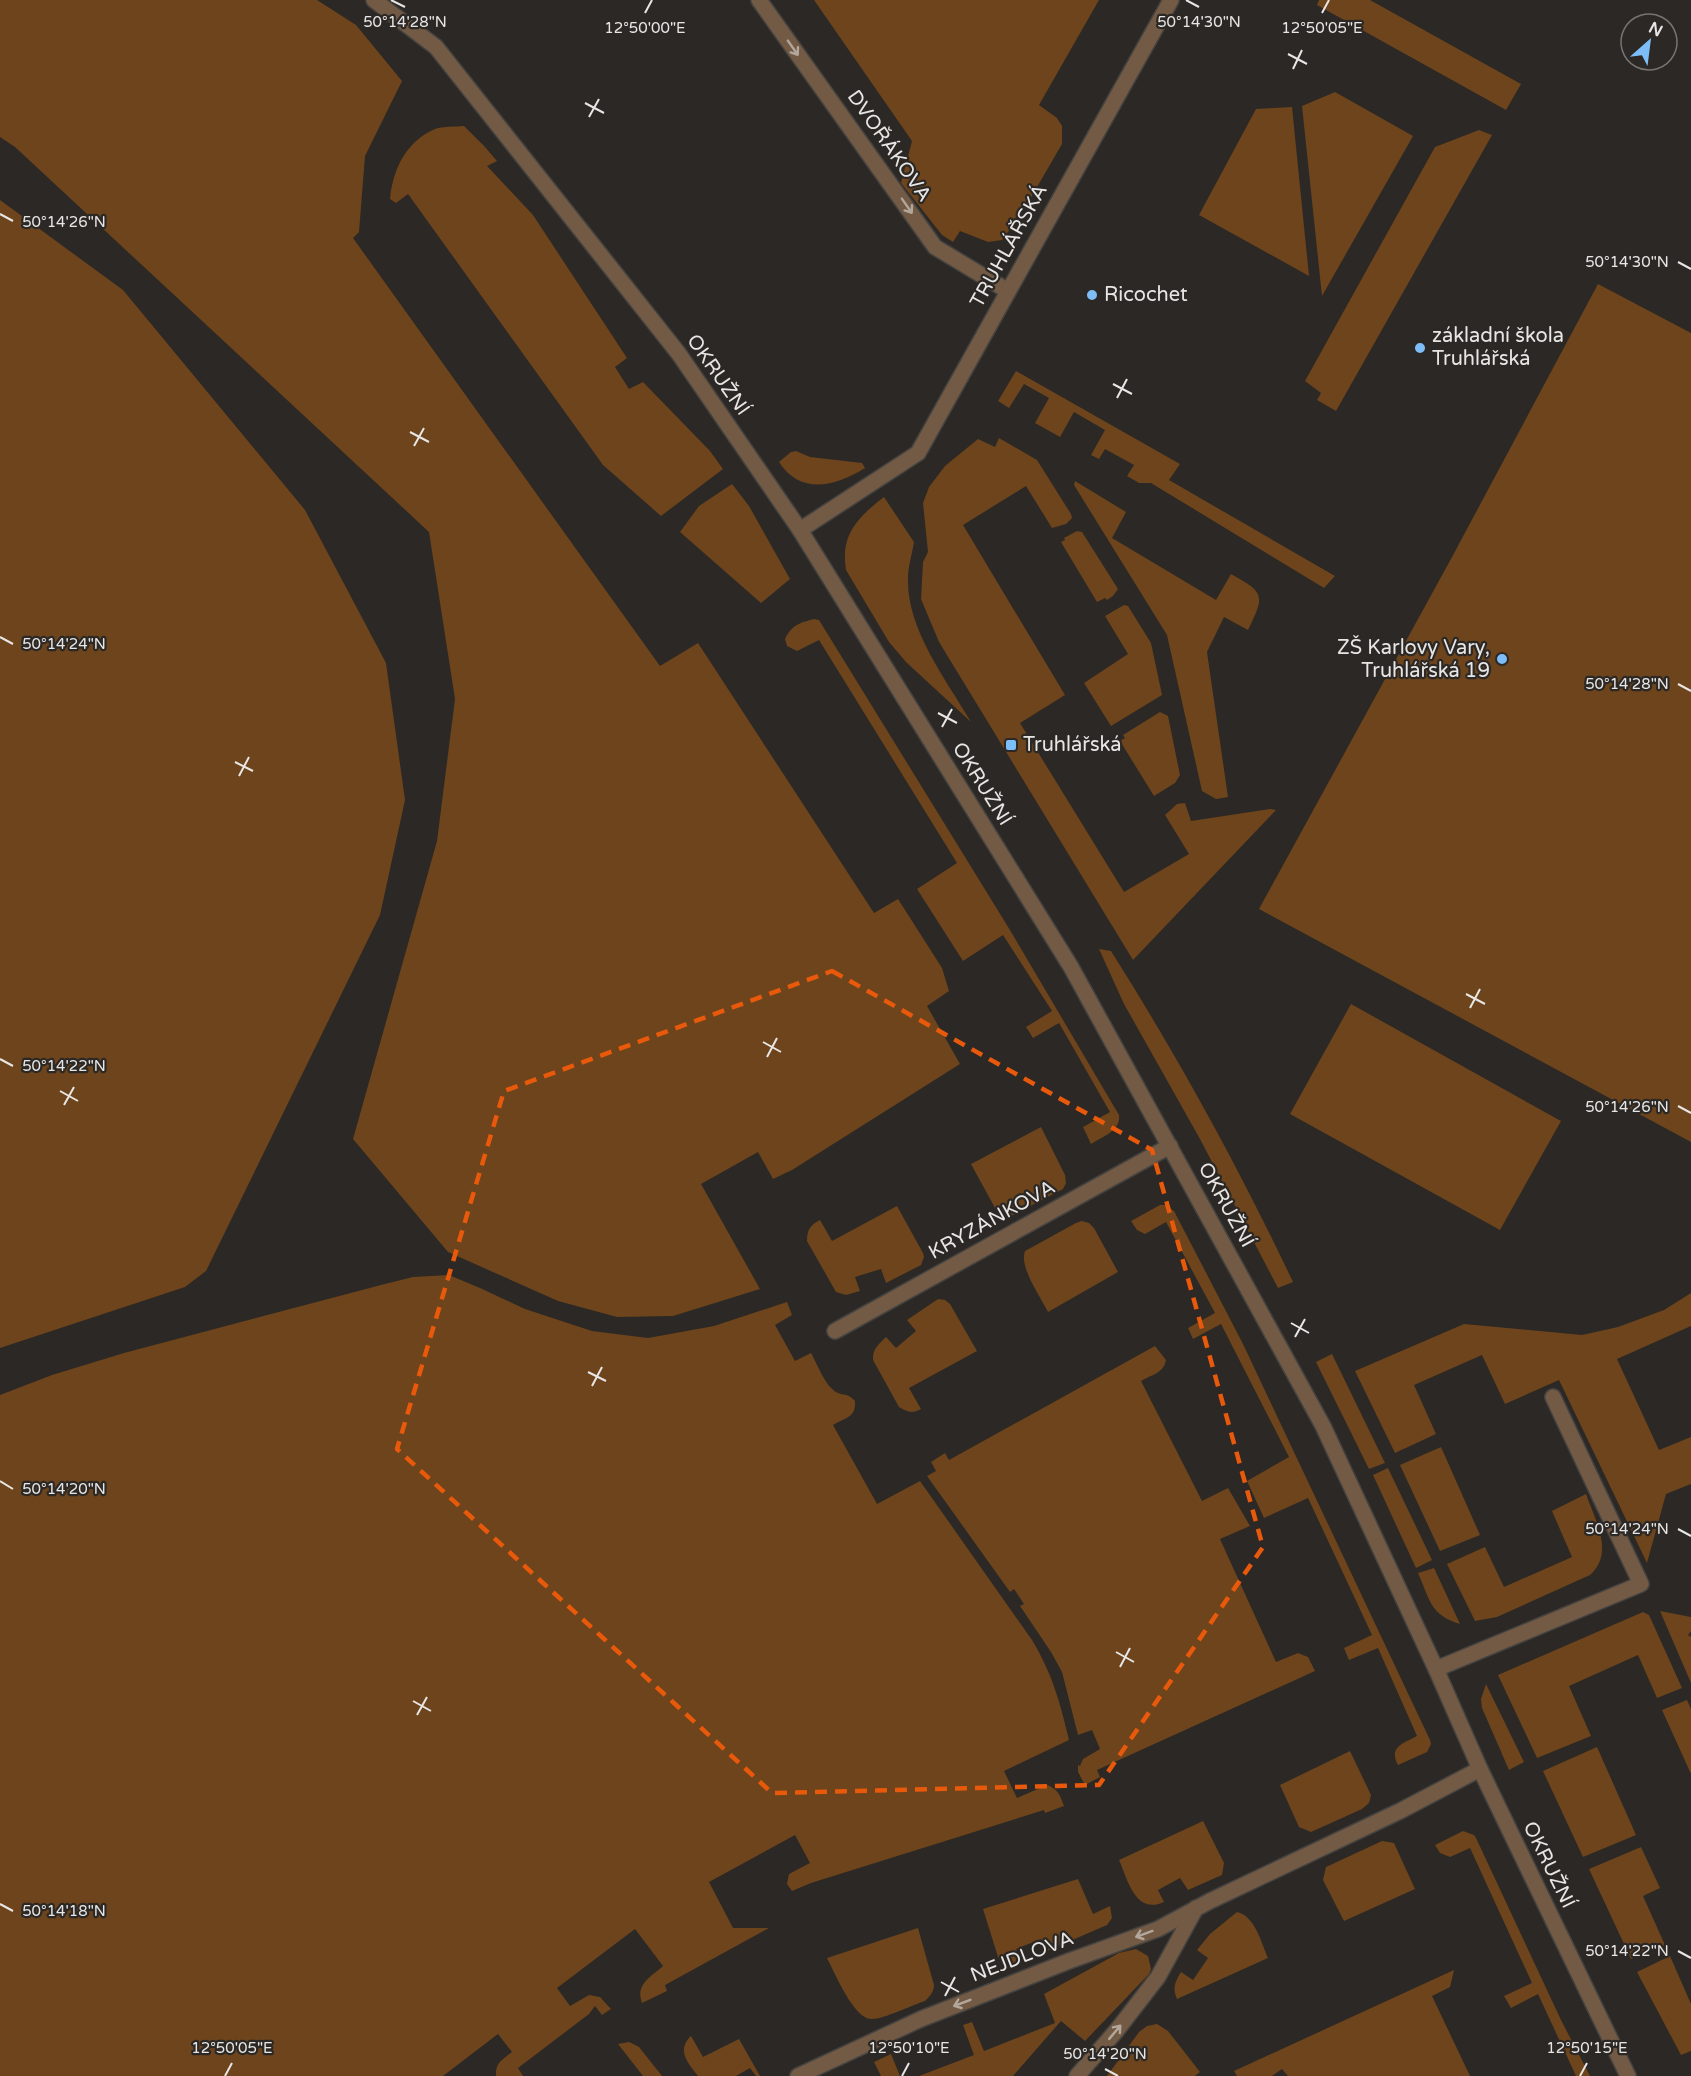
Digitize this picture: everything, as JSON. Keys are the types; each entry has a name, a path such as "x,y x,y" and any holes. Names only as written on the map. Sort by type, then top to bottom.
{"street":[{"name":"OKRUŽNÍ","path":"374,0 436,47 679,354 800,530 1071,967 1323,1426 1436,1669 1480,1770 1628,2076"},
{"name":"DVOŘÁKOVA","path":"759,0 935,247 1008,291"},
{"name":"TRUHLÁŘSKÁ","path":"800,530 918,453 1171,0"},
{"name":"KRYZÁNKOVA","path":"835,1331 1170,1146"},
{"path":"1436,1669 1641,1584 1553,1397"},
{"name":"NEJDLOVA","path":"798,2076 921,2019 1158,1929 1196,1908 1371,1826 1480,1770"},
{"path":"1077,2076 1117,2030 1158,1977 1196,1908"}],"highlighted area":[{"path":"832,971 1152,1150 1263,1547 1099,1785 772,1793 397,1449 504,1091"}],"shaded area":[{"path":"0,0 317,0 356,25 402,81 365,156 359,232 353,238 660,666 698,643 874,913 898,899 942,968 949,991 927,1006 960,1064 792,1170 773,1179 758,1152 701,1184 760,1289 673,1316 617,1317 558,1301 448,1252 353,1139 437,841 455,699 429,532 15,147 0,137"},
{"path":"814,0 1099,0 1039,105 1057,118 1062,126 1062,144 1022,213 1002,240 988,242 960,231 953,242 942,235 901,183 912,141"},
{"path":"1319,0 1370,0 1521,84 1506,110 1317,5"},
{"path":"1335,92 1413,136 1322,296 1302,106"},
{"path":"1292,107 1309,276 1199,215 1256,109"},
{"path":"464,126 497,161 487,166 533,215 627,358 615,367 629,389 643,382 710,451 723,469 661,516 603,465 408,194 396,203 390,199 394,178 402,158 416,141 435,129"},
{"path":"1479,130 1492,135 1336,411 1317,400 1321,393 1305,381 1435,147"},
{"path":"0,200 123,290 305,510 386,663 405,800 380,915 206,1271 185,1287 0,1348"},
{"path":"1598,284 1691,333 1691,1142 1259,909 1452,557"},
{"path":"1016,371 1180,464 1169,480 1335,576 1324,588 1151,483 1139,483 1127,476 1134,465 1105,449 1099,459 1091,455 1105,430 1074,412 1060,437 1035,423 1049,398 1024,384 1009,408 998,401"},
{"path":"999,438 1037,460 1072,518 1066,524 1052,528 1026,486 963,525 1065,695 1020,723 1124,892 1189,854 1165,815 1177,804 1185,803 1191,821 1276,810 1133,960 939,642 921,599 923,562 928,552 923,503 929,487 945,466 978,439 995,447"},
{"path":"796,451 810,457 862,463 865,468 831,483 808,484 788,473 779,462 791,452"},
{"path":"1075,481 1126,512 1112,538 1216,600 1231,574 1250,586 1259,596 1257,609 1248,630 1224,617 1207,652 1228,797 1216,799 1202,791 1167,635 1074,485"},
{"path":"732,484 749,506 790,579 761,603 680,532 699,506"},
{"path":"884,497 914,542 908,574 909,598 914,617 930,654 971,722 906,662 889,642 846,570 846,547 853,528 866,512"},
{"path":"1077,531 1082,532 1118,589 1107,600 1105,598 1097,602 1061,542"},
{"path":"1124,605 1128,606 1151,643 1162,695 1111,726 1084,683 1128,654 1105,616"},
{"path":"819,620 1010,930 1119,1115 1117,1125 1106,1136 1091,1144 1083,1127 1110,1112 1059,1023 1033,1038 1026,1027 1052,1011 1003,935 963,961 917,889 957,863 819,640 797,651 787,646 785,639 793,628 800,623"},
{"path":"1160,712 1168,716 1180,775 1175,783 1154,796 1120,741 1125,738 1123,735"},
{"path":"1099,949 1111,951 1184,1072 1251,1197 1293,1282 1278,1288 1200,1139 1124,1004"},
{"path":"1351,1004 1561,1121 1500,1230 1290,1114"},
{"path":"1041,1127 1065,1175 1066,1183 1063,1189 1009,1217 1000,1215 971,1164"},
{"path":"1160,1205 1165,1205 1174,1211 1243,1344 1430,1740 1431,1744 1427,1752 1398,1765 1395,1759 1399,1746 1417,1736 1378,1648 1349,1660 1344,1648 1372,1635 1308,1498 1264,1518 1247,1481 1289,1457 1221,1324 1193,1339 1188,1328 1215,1313 1166,1222 1145,1234 1137,1230 1131,1221"},
{"path":"897,1206 923,1253 921,1265 886,1283 881,1269 855,1277 860,1291 846,1295 836,1292 807,1241 810,1228 820,1220 832,1241"},
{"path":"1082,1221 1094,1228 1118,1272 1048,1312 1028,1273 1024,1258 1025,1251"},
{"path":"449,1275 525,1309 592,1331 648,1338 714,1326 787,1302 792,1315 775,1325 795,1361 811,1353 829,1386 855,1401 852,1414 833,1425 877,1504 920,1481 1039,1652 1055,1688 1069,1740 1004,1771 1017,1798 1047,1785 1054,1788 1064,1806 1045,1813 1044,1810 811,1883 792,1891 787,1884 789,1874 810,1863 795,1835 709,1882 733,1928 769,1928 665,1985 667,1991 642,2003 640,1996 642,1986 663,1966 635,1929 557,1988 570,2006 589,1995 600,1997 611,2009 602,2015 595,2006 589,2014 518,2068 523,2076 496,2076 498,2065 512,2052 498,2034 443,2076 0,2076 0,1395 52,1375 124,1353 413,1277"},
{"path":"1691,1293 1691,1326 1617,1359 1659,1450 1691,1437 1691,1484 1666,1494 1647,1563 1559,1380 1505,1404 1482,1355 1414,1385 1436,1434 1395,1453 1355,1371 1464,1324 1582,1335 1618,1327 1664,1310"},
{"path":"938,1299 950,1304 977,1351 909,1388 921,1409 915,1412 907,1411 899,1407 873,1360 874,1353 876,1347 886,1337 896,1348 916,1331 907,1320"},
{"path":"1155,1346 1166,1360 1165,1364 1157,1373 1141,1381 1202,1501 1228,1488 1250,1526 1220,1539 1276,1662 1298,1653 1308,1657 1315,1671 1097,1770 1100,1777 1085,1785 1078,1772 1078,1765 1080,1766 1083,1759 1100,1749 1092,1730 1078,1735 1062,1672 1020,1606 1024,1604 1014,1589 1010,1592 927,1476 936,1471 931,1462 945,1453 949,1460"},
{"path":"1332,1354 1385,1463 1369,1469 1316,1362"},
{"path":"1441,1447 1480,1535 1440,1551 1400,1465"},
{"path":"1388,1468 1432,1560 1416,1568 1373,1475"},
{"path":"1586,1494 1598,1525 1602,1547 1601,1557 1590,1575 1497,1617 1475,1621 1447,1564 1485,1547 1504,1587 1572,1557 1552,1511"},
{"path":"1434,1568 1460,1624 1442,1616 1429,1599 1418,1573"},
{"path":"1660,1611 1691,1617 1691,1631 1688,1635 1691,1637 1691,1683"},
{"path":"1643,1612 1649,1615 1682,1688 1657,1698 1638,1655 1569,1686 1591,1736 1537,1758 1498,1675"},
{"path":"1486,1684 1524,1762 1509,1770 1482,1708 1481,1699"},
{"path":"1687,1700 1691,1709 1691,1774 1662,1710"},
{"path":"1597,1747 1636,1835 1583,1857 1543,1771"},
{"path":"1350,1751 1371,1795 1369,1803 1362,1809 1311,1832 1299,1827 1280,1785"},
{"path":"1203,1821 1224,1863 1222,1875 1188,1890 1180,1878 1158,1890 1164,1902 1154,1905 1139,1900 1119,1860"},
{"path":"1463,1831 1476,1838 1561,2020 1590,2076 1576,2076 1538,1994 1511,2008 1504,1996 1532,1983 1470,1848 1450,1857 1440,1853 1435,1845"},
{"path":"1382,1841 1394,1843 1415,1889 1344,1921 1323,1880 1326,1867"},
{"path":"1641,1847 1660,1888 1643,1896 1665,1945 1631,1959 1589,1869"},
{"path":"1078,1879 1093,1914 1110,1906 1112,1918 1107,1925 1047,1951 1041,1939 1016,1949 1021,1962 1015,1965 1003,1964 998,1957 983,1909"},
{"path":"1237,1912 1243,1914 1253,1924 1268,1958 1177,1999 1175,1985 1181,1972 1193,1980 1208,1958 1197,1950 1210,1934"},
{"path":"918,1928 934,1985 931,1994 925,2001 891,2014 872,2019 865,2017 852,2004 827,1958"},
{"path":"1136,1949 1148,1956 1151,1969 1149,1974 1085,2041 1061,2021 1013,2076 919,2076 974,2055 963,2025 972,2022 984,2051 1055,2023 1044,1994 1119,1953"},
{"path":"1670,1956 1691,2004 1691,2051 1681,2055 1637,1972"},
{"path":"1454,1970 1450,1987 1432,1996 1470,2076 1288,2076 1282,2069 1272,2076 1237,2076 1234,2071"},
{"path":"1157,2024 1168,2031 1200,2072 1195,2076 1107,2076 1139,2032 1147,2026"},
{"path":"691,2036 703,2057 739,2039 760,2076 756,2076 750,2068 736,2076 698,2076 687,2061 684,2051 684,2046"},
{"path":"629,2042 639,2047 662,2076 643,2076 618,2044"},
{"path":"891,2054 900,2076 881,2076 874,2062"}],"place":[{"name":"Ricochet","path":"1092,295"},
{"name":"základní škola Truhlářská","path":"1420,348"},
{"name":"ZŠ Karlovy Vary, Truhlářská 19","path":"1502,659"},
{"name":"Truhlářská","path":"1011,745"}]}
